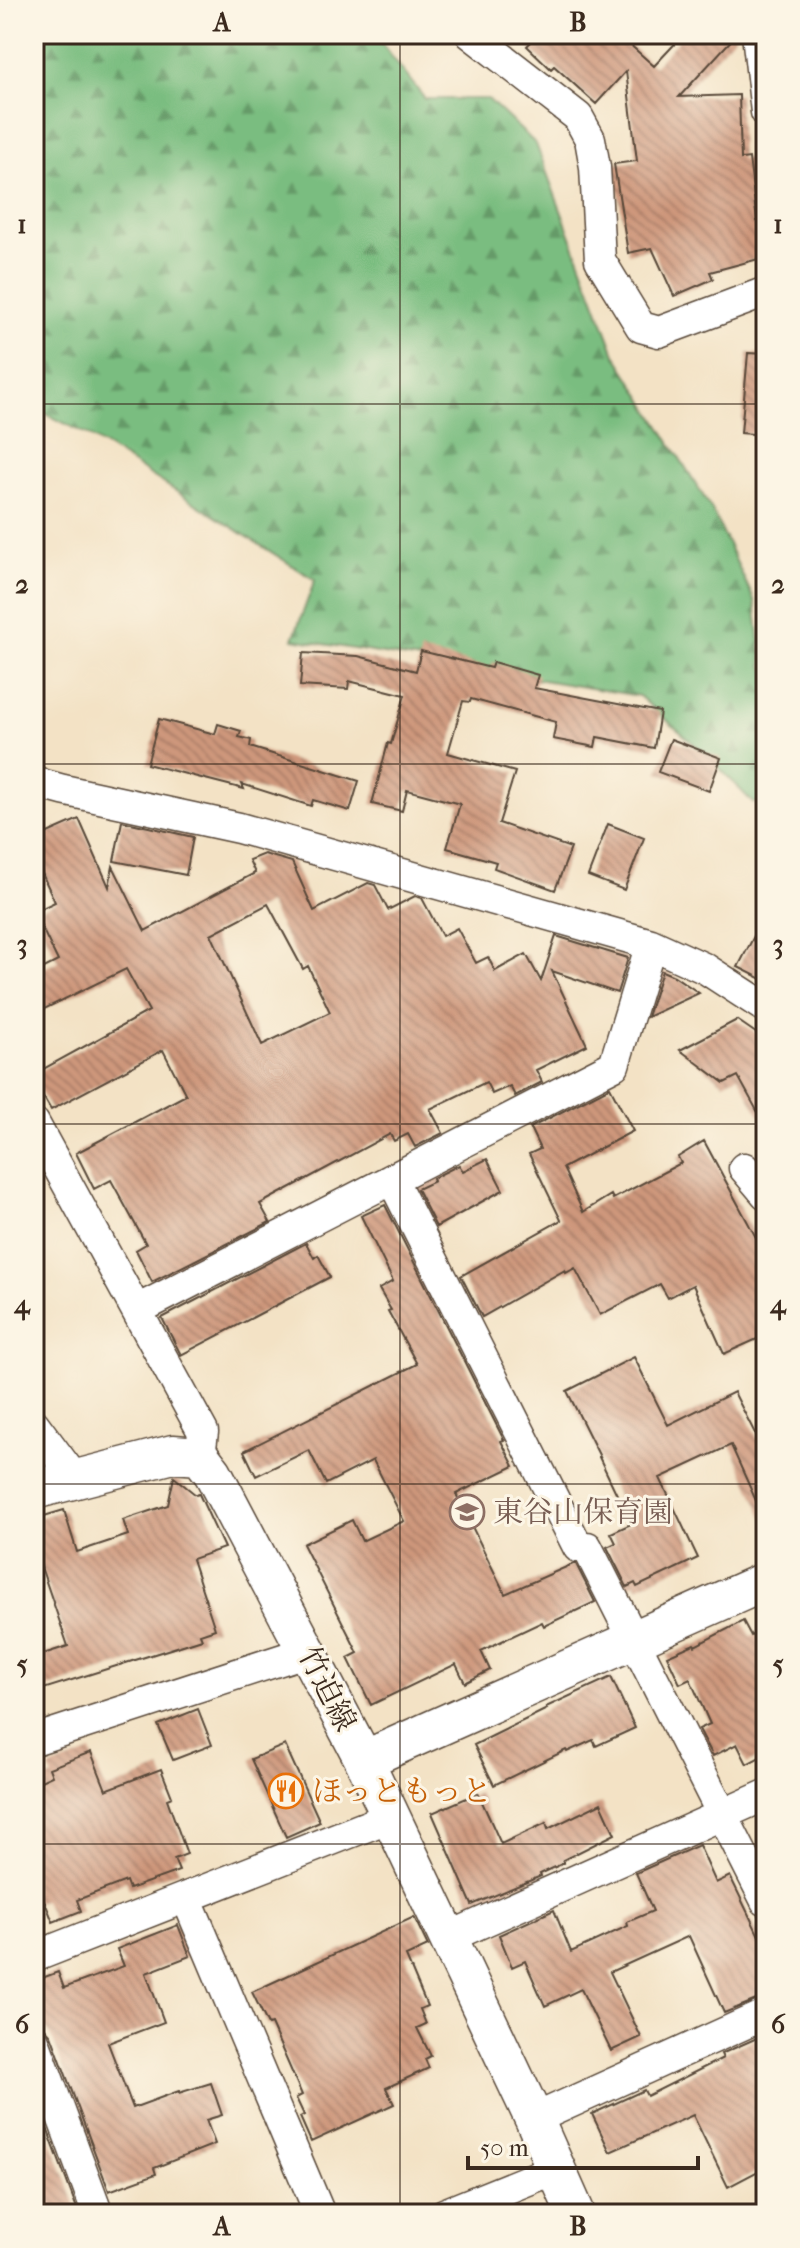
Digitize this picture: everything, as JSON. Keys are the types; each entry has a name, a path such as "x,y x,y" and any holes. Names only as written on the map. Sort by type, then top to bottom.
{"street":[{"path":"471,34 578,117 590,139 595,167 600,260 641,327 659,332 766,292"},
{"path":"757,34 766,112"},
{"path":"34,780 63,790 239,828 651,944 706,969 766,1008"},
{"path":"137,1310 614,1065 651,944"},
{"path":"34,1123 203,1432 200,1456 173,1454 34,1490"},
{"path":"744,1168 766,1194"},
{"path":"392,1179 578,1547 587,1547 766,1901"},
{"path":"34,1424 75,1479"},
{"name":"竹迫線","path":"200,1456 234,1510 364,1760 576,2214"},
{"path":"364,1760 766,1581"},
{"path":"34,1740 308,1651"},
{"path":"447,1938 766,1795"},
{"path":"34,1957 390,1817"},
{"path":"186,1897 320,2214"},
{"path":"534,2119 766,2014"},
{"path":"34,2041 98,2214"},
{"path":"444,2214 555,2169"}],"green space":[{"path":"34,34 374,34 425,99 488,99 536,144 615,354 712,510 755,602 766,672 766,800 753,803 709,757 639,696 293,639 315,580 88,435 34,408"}],"building":[{"path":"538,34 618,34 654,66 684,34 737,34 679,97 739,95 741,159 749,158 757,221 761,220 766,240 766,257 710,272 713,279 674,296 652,248 628,253 614,164 637,161 626,71 596,104 527,46"},
{"path":"748,353 766,354 766,435 741,433"},
{"path":"421,651 491,668 493,662 538,675 534,688 660,712 654,748 597,737 595,747 553,739 556,722 471,699 470,702 463,701 448,753 515,772 499,823 571,848 555,890 494,868 496,862 447,848 460,804 407,790 402,811 372,804 405,695 349,681 348,689 300,686 303,653 358,656 416,671"},
{"path":"159,719 215,734 218,724 241,731 239,737 251,740 250,747 359,781 350,811 313,800 311,806 242,784 244,789 147,764"},
{"path":"671,739 721,758 709,791 658,772"},
{"path":"79,819 109,887 113,866 145,931 255,873 249,860 264,854 292,862 314,911 368,883 375,885 388,910 415,896 422,898 442,936 457,928 476,963 488,957 495,971 526,954 541,981 556,936 628,958 617,993 552,971 587,1045 536,1070 542,1082 515,1096 510,1086 492,1094 486,1082 430,1109 443,1133 415,1147 408,1134 394,1141 390,1134 260,1204 270,1222 152,1282 136,1250 146,1244 111,1180 94,1189 76,1153 186,1095 163,1050 51,1110 34,1081 34,1074 149,1011 126,969 34,1014 34,973 58,961 34,912 55,902 34,856 34,839","holes":["268,904 303,969 308,966 330,1012 262,1045 211,934"]},
{"path":"122,821 193,837 186,875 114,861"},
{"path":"608,824 644,838 624,890 588,876"},
{"path":"766,913 766,981 738,967"},
{"path":"662,971 699,993 647,1017"},
{"path":"737,1020 766,1040 766,1127 738,1076 724,1083 680,1050"},
{"path":"610,1087 633,1131 563,1168 583,1212 611,1195 613,1199 681,1163 678,1157 704,1141 766,1256 766,1335 724,1354 693,1285 668,1298 660,1284 600,1315 575,1268 566,1273 565,1270 482,1317 461,1276 561,1220 529,1154 540,1149 530,1128"},
{"path":"487,1159 503,1190 436,1227 417,1189 459,1165 463,1171"},
{"path":"385,1205 504,1440 501,1441 514,1466 456,1494 505,1594 576,1564 595,1602 544,1626 542,1622 481,1651 490,1670 465,1683 456,1664 371,1705 348,1658 358,1653 303,1544 352,1520 362,1541 404,1521 373,1460 326,1484 309,1450 256,1476 244,1451 417,1364 379,1289 393,1281 361,1216"},
{"path":"306,1243 314,1258 318,1255 330,1277 181,1355 162,1318"},
{"path":"634,1357 668,1425 734,1392 766,1455 766,1523 731,1445 660,1478 698,1558 637,1587 635,1583 627,1587 607,1547 616,1543 611,1533 631,1524 567,1391"},
{"path":"174,1477 196,1495 199,1494 224,1548 192,1559 215,1629 200,1634 202,1639 34,1692 34,1657 68,1646 34,1542 34,1519 64,1510 77,1552 128,1535 123,1520 168,1505"},
{"path":"743,1621 751,1636 766,1629 766,1754 747,1764 737,1744 713,1756 699,1729 710,1724 690,1679 680,1684 667,1656 695,1646"},
{"path":"611,1677 635,1728 596,1746 593,1740 566,1750 494,1785 474,1745"},
{"path":"198,1709 212,1745 173,1760 158,1725"},
{"name":"ほっともっと","path":"285,1745 320,1822 286,1837 251,1759"},
{"path":"91,1752 106,1790 161,1769 172,1797 167,1799 187,1854 174,1859 179,1871 129,1889 126,1881 77,1900 81,1911 53,1922 44,1900 34,1904 34,1784 52,1776 49,1768"},
{"path":"478,1793 501,1844 546,1823 548,1829 601,1803 615,1834 563,1860 564,1863 541,1876 472,1905 432,1813"},
{"path":"699,1845 716,1883 730,1876 759,1936 766,1933 766,1996 724,2013 689,1936 610,1972 641,2037 611,2051 581,1989 545,2006 525,1961 512,1967 499,1935 554,1910 571,1952 653,1911 636,1873"},
{"path":"414,1917 428,1946 406,1956 427,2006 420,2009 426,2024 417,2028 431,2056 425,2059 429,2068 386,2088 394,2104 311,2142 296,2098 302,2095 271,2024 268,2025 252,1992"},
{"path":"178,1925 190,1956 146,1973 164,2022 108,2043 133,2108 211,2083 222,2115 206,2120 215,2144 154,2168 156,2174 109,2191 51,2035 43,2026 34,2002 34,1981 58,1972 64,1988 124,1966 117,1949"},
{"path":"766,2034 766,2167 728,2187 693,2115 610,2152 592,2114 644,2090 647,2096 723,2058 721,2054"},
{"path":"36,2099 79,2214 34,2214"}],"place":[{"name":"東谷山保育園","path":"467,1512"},
{"name":"ほっともっと","path":"286,1791"}]}
